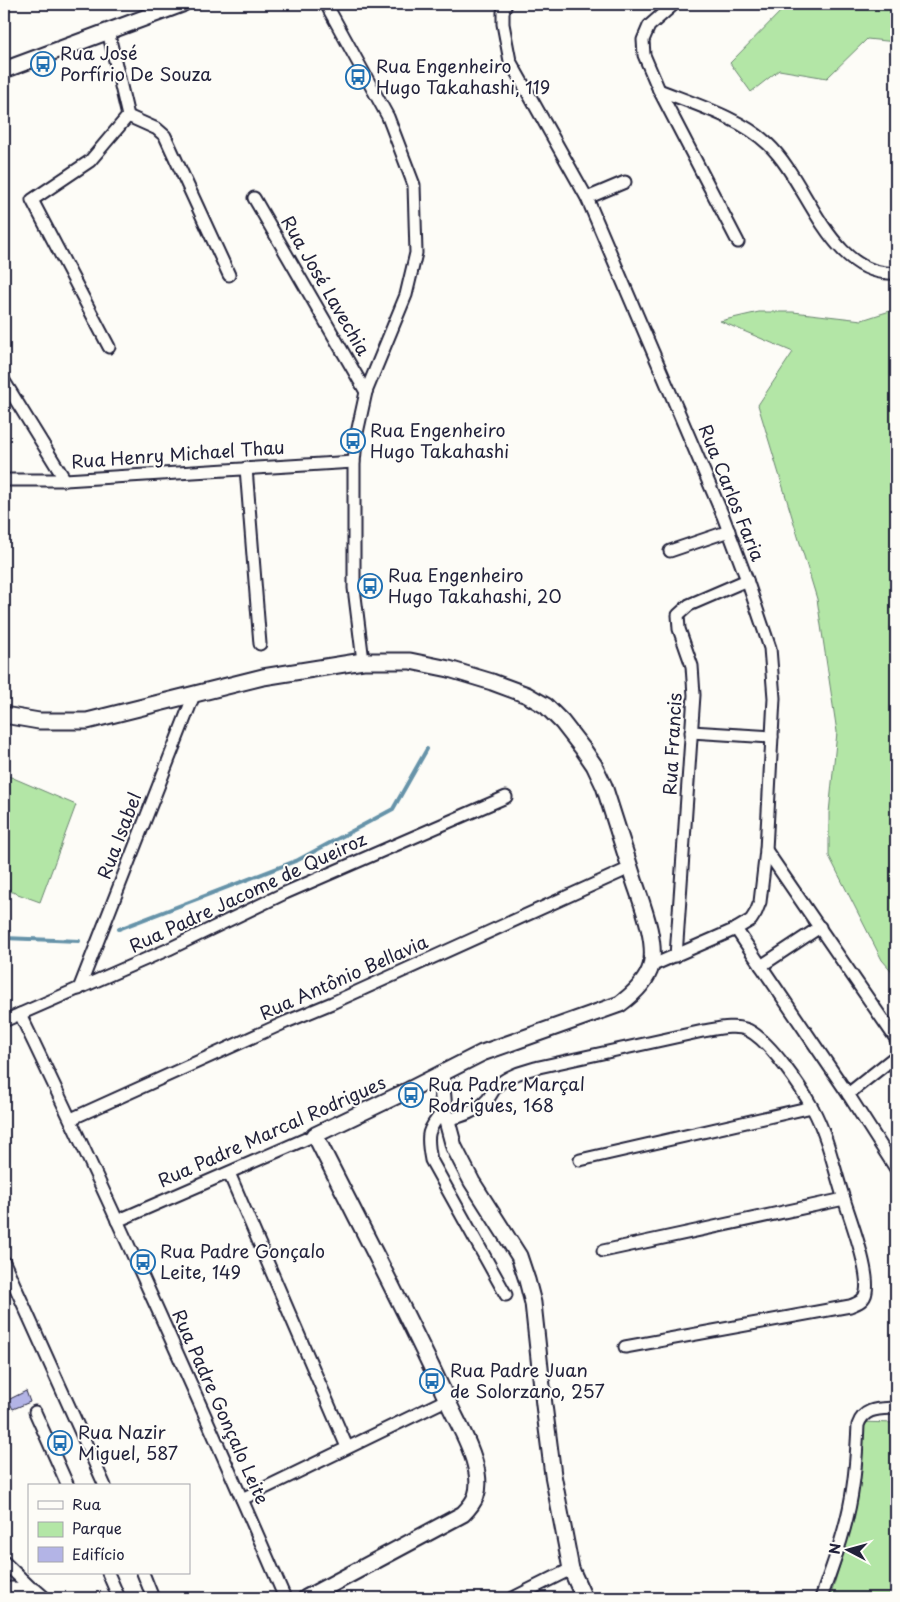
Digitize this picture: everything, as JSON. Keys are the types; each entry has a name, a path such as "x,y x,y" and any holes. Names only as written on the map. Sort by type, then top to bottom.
{"main road":[{"path":"4,70 182,4"},
{"path":"4,716 39,721 87,721 263,677 362,662 410,661 476,677 527,695 546,706 562,722 594,765 604,786 648,927 652,946 651,966"},
{"name":"Rua Padre Marcal Rodrigues","path":"315,1135 482,1053 620,1004 629,997 644,979 651,966"},
{"path":"441,1074 446,1115 454,1147 519,1256 529,1288 533,1303 553,1475 571,1569 584,1598"},
{"path":"306,1598 463,1514 474,1504 478,1490 478,1475 474,1457 446,1400 438,1379 315,1135"},
{"path":"4,1592 12,1590 38,1594"}],"street":[{"path":"326,4 388,117 414,185 416,253 406,295 366,392 357,433 354,462 354,588 362,662"},
{"name":"Rua Carlos Faria","path":"506,4 503,12 503,24 510,61 587,198 729,531 770,648 774,698 766,850 760,902 750,920 736,929 651,966"},
{"path":"674,4 648,26 643,40 647,64 738,242"},
{"path":"108,31 128,116"},
{"path":"659,90 746,128 768,144 794,177 834,240 851,259 871,270 896,273"},
{"path":"109,347 28,203 90,161 128,116"},
{"path":"128,116 158,129 165,136 229,275"},
{"path":"587,198 625,182"},
{"name":"Rua José Lavechia","path":"254,198 366,392"},
{"path":"4,381 64,480"},
{"name":"Rua Henry Michael Thau","path":"4,480 64,480 354,462"},
{"path":"246,468 260,644"},
{"path":"670,551 729,531"},
{"name":"Rua Francis","path":"676,956 694,694 692,666 679,629 678,615 689,605 747,580"},
{"name":"Rua Isabel","path":"79,989 194,694"},
{"path":"691,732 772,737"},
{"name":"Rua Padre Jacome de Queiroz","path":"4,1021 79,989 285,893 506,797"},
{"path":"766,850 896,1040"},
{"name":"Rua Antônio Bellavia","path":"70,1119 630,868"},
{"path":"761,966 820,927"},
{"path":"736,929 848,1094 896,1169"},
{"name":"Rua Padre Gonçalo Leite","path":"20,1014 117,1221 285,1598"},
{"path":"506,1295 431,1160 428,1144 428,1134 431,1125 446,1115 464,1116 477,1109 498,1085 515,1074 539,1066 727,1027 746,1029 758,1036 780,1059 812,1107 825,1138 857,1239 867,1283 866,1294 861,1301 850,1306 625,1348"},
{"path":"848,1094 896,1056"},
{"path":"580,1160 812,1107"},
{"name":"Rua Padre Marcal Rodrigues","path":"117,1221 315,1135"},
{"path":"229,1173 347,1447"},
{"path":"603,1252 844,1199"},
{"path":"4,1262 104,1484"},
{"path":"242,1499 446,1400"},
{"path":"821,1598 848,1513 853,1488 858,1424 861,1416 868,1411 896,1408"},
{"path":"35,1412 67,1484"},
{"path":"4,1562 38,1594"},
{"path":"512,1598 571,1569"},
{"path":"108,1574 119,1598"},
{"path":"143,1574 153,1598"}],"green space":[{"path":"788,4 896,4 896,42 867,39 827,78 779,70 751,92 730,63"},
{"path":"896,309 896,976 882,960 829,856 829,813 837,732 817,599 758,405 793,352 720,321 759,312 793,312 862,320"},
{"path":"4,774 76,805 40,902 4,889"},
{"path":"856,1422 896,1423 896,1598 830,1598 853,1522"}],"building":[{"path":"26,1391 30,1402 13,1409 8,1400"}],"waterway":[{"path":"119,929 298,860 393,809 427,749"},
{"path":"4,938 79,941"}],"place":[{"name":"Rua José Porfírio De Souza","path":"43,64"},
{"name":"Rua Engenheiro Hugo Takahashi, 119","path":"358,77"},
{"name":"Rua Engenheiro Hugo Takahashi","path":"353,441"},
{"name":"Rua Engenheiro Hugo Takahashi, 20","path":"370,586"},
{"name":"Rua Padre Marçal Rodrigues, 168","path":"411,1095"},
{"name":"Rua Padre Gonçalo Leite, 149","path":"143,1262"},
{"name":"Rua Padre Juan de Solorzano, 257","path":"432,1381"},
{"name":"Rua Nazir Miguel, 587","path":"60,1443"}]}
